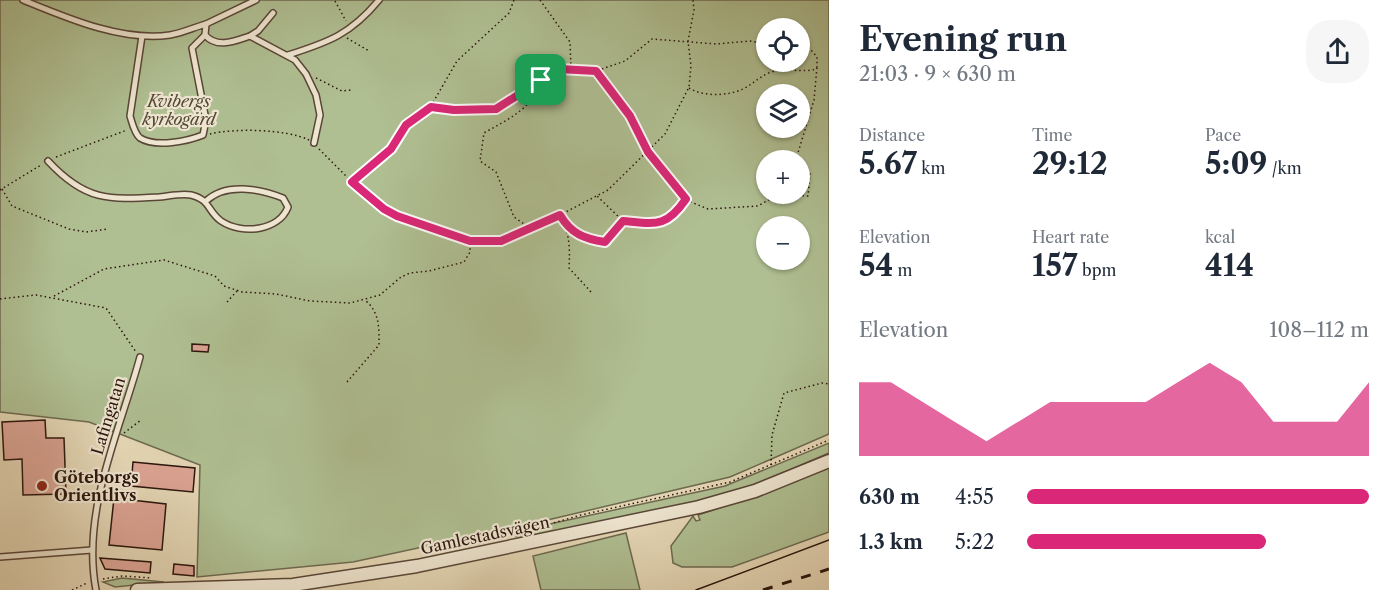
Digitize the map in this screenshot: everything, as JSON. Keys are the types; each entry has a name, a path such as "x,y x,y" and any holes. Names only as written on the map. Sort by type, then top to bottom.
{"street":[{"name":"Gamlestadsvägen","path":"137,590 165,586 293,585 417,566 717,503 755,491 829,460"}],"lane":[{"path":"23,0 97,26 142,36 171,35 206,24 256,0"},
{"path":"288,55 329,42 350,30 379,0"},
{"path":"205,34 217,43 231,42 258,31 273,13"},
{"path":"142,36 130,116 133,127 140,137 155,142 190,140 203,135 206,120 192,48 205,34 206,24"},
{"path":"250,36 295,60 308,78 320,115 314,143"},
{"path":"48,161 66,181 90,194 117,199 189,195 206,201 222,221 243,228 273,225 284,218 288,207 283,198 248,189 214,194 206,201"},
{"name":"Lafingatan","path":"96,590 92,550 102,488 140,357"},
{"path":"0,557 92,550"}],"path":[{"path":"352,182 391,149 406,125 431,107 457,61 509,13 514,0"},
{"path":"540,0 570,42 571,70"},
{"path":"203,135 226,130 300,136 314,143 352,182 384,209 397,216 470,241 501,241 528,227 560,215 608,190 665,134 688,87 691,66 688,41 694,10 693,0"},
{"path":"335,1 350,30"},
{"path":"343,34 369,51"},
{"path":"431,107 454,110 496,109 559,69 596,71 625,61 652,39 716,44 756,42"},
{"path":"596,71 630,116 648,152 686,200 708,209 758,206 779,194 808,196 810,174 797,156 814,100 817,57 810,51"},
{"path":"688,87 695,92 715,95 744,89 755,79 771,72 784,69 813,70 817,67"},
{"path":"308,78 315,78 342,91 351,90"},
{"path":"528,227 514,217 496,172 480,161 484,133 523,111 538,91 541,80"},
{"path":"108,229 86,232 69,229 12,206 1,189 48,161 133,127"},
{"path":"597,196 623,221 658,224 674,217 686,200"},
{"path":"560,215 566,225 571,244 569,268 591,292"},
{"path":"566,225 583,238 605,242 623,221"},
{"path":"54,296 104,270 164,260 215,276 224,286 238,290 310,301 350,303 366,301 380,296 401,277 410,273 465,262 470,252 470,241"},
{"path":"227,302 238,290"},
{"path":"0,299 36,295 54,296 106,308 140,357"},
{"path":"347,382 379,345 378,323 373,307 366,301"},
{"path":"771,466 772,435 784,393 822,383 829,384"},
{"path":"114,441 141,420"},
{"path":"511,536 543,524 698,491 771,466 829,440"},
{"path":"72,590 94,581 122,576 165,586"}],"green space":[{"name":"Kvibergs kyrkogård","path":"0,0 829,0 829,434 730,477 539,522 353,562 197,577 200,465 89,422 0,412"},
{"path":"829,443 829,453 757,484 695,502 520,539 516,536 545,525 725,486"},
{"path":"829,468 829,532 732,567 682,567 673,563 671,546 693,516 696,521 700,520 698,515"},
{"path":"626,533 640,590 541,590 533,556"},
{"path":"122,578 164,582 115,587 103,582"}],"building":[{"path":"192,344 209,345 208,352 192,351"},
{"path":"45,420 46,438 64,438 66,494 23,495 22,459 4,460 2,422"},
{"path":"133,462 195,468 193,492 131,486"},
{"path":"114,498 166,504 162,550 109,545"},
{"path":"100,558 151,562 150,573 105,569"},
{"path":"174,564 194,566 194,576 173,574"}],"tram line":[{"path":"696,590 829,540"}],"railway":[{"path":"763,590 829,569"}],"place":[{"name":"Göteborgs Orientlivs","path":"42,486"}],"route":[{"path":"559,69 596,71 630,116 648,152 665,177 679,189 686,199 674,217 658,224 623,221 605,242 583,238 566,225 560,215 518,231 501,241 470,241 397,216 384,209 352,182 391,149 406,125 431,107 454,110 496,109 541,80 559,69"}]}
